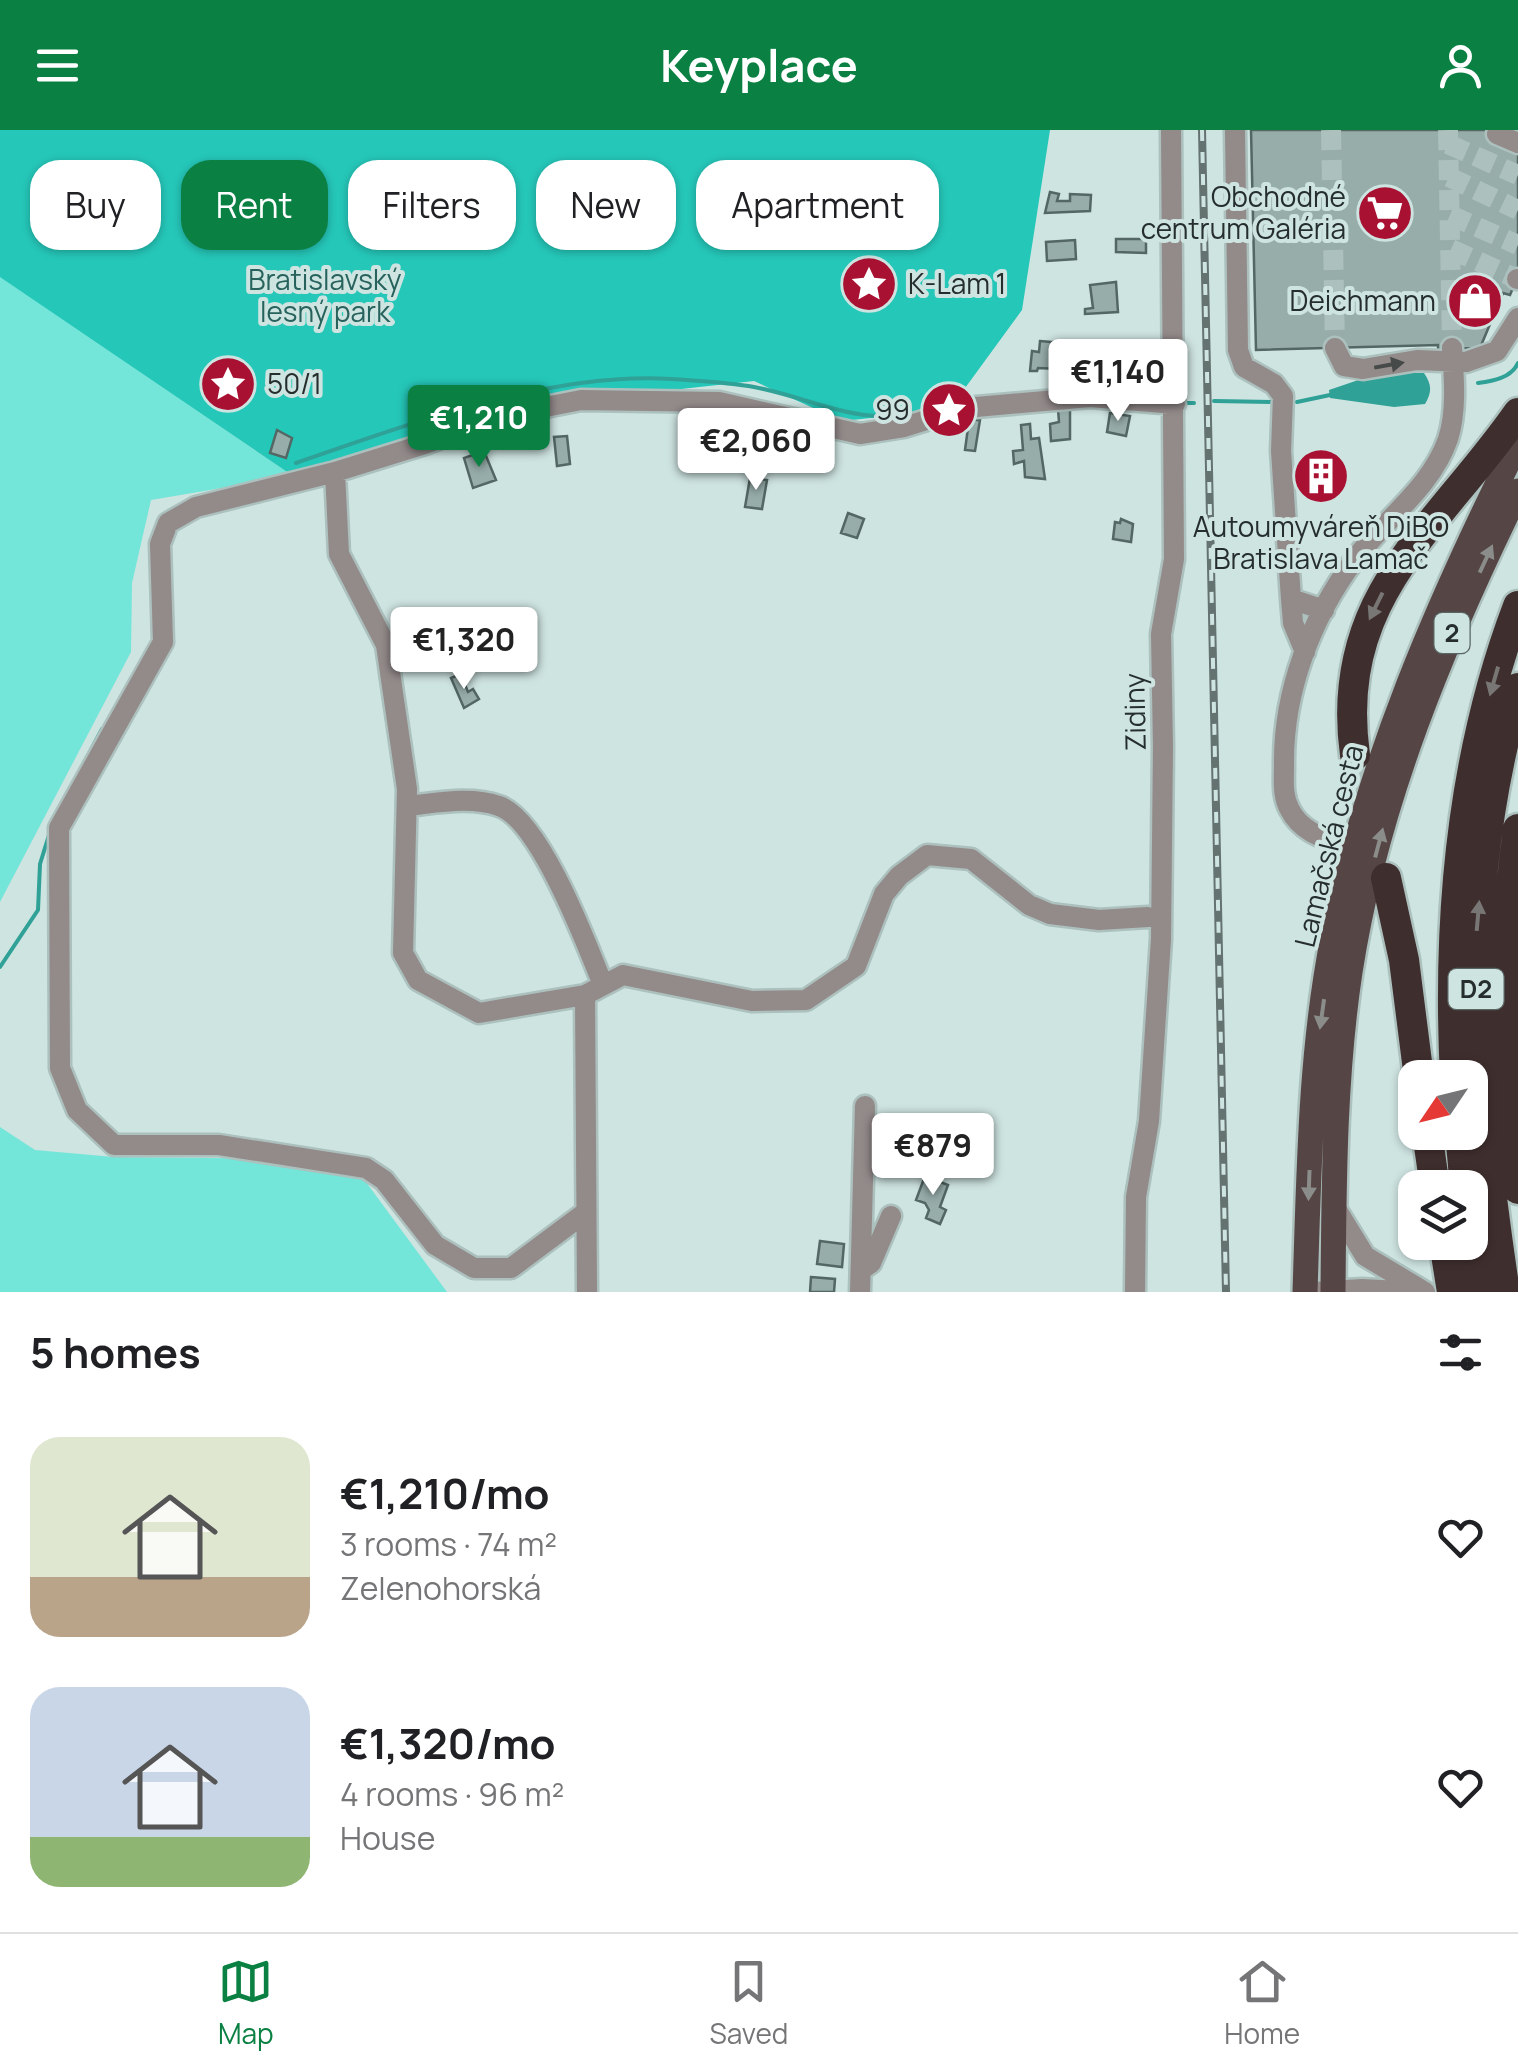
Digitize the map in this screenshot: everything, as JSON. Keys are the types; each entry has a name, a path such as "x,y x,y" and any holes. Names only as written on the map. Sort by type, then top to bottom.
{"highway":[{"path":"1355,756 1351,722 1353,680 1374,609 1396,569 1518,413"},
{"name":"D2","path":"1455,1060 1453,935 1460,852 1490,693 1518,606"},
{"name":"D2","path":"1505,1292 1479,1090 1476,948 1493,798 1518,688"},
{"path":"1518,829 1507,908 1503,1022 1507,1101 1518,1189"},
{"path":"1386,878 1404,960 1417,1060"},
{"path":"1432,1060 1439,961 1453,935"},
{"path":"1503,1022 1518,1083"},
{"path":"1447,1260 1452,1292"},
{"path":"1476,1260 1481,1292"}],"main road":[{"name":"Lamačská cesta","path":"1305,1292 1310,1141 1320,1024 1353,850 1375,772 1416,664 1518,442"},
{"name":"Lamačská cesta","path":"1327,1291 1341,1049 1350,972 1369,880 1400,768 1438,666 1518,492"}],"street":[{"name":"Zidiny","path":"1135,1292 1136,1197 1149,1120 1161,940 1161,634 1174,559 1171,130"},
{"path":"1234,130 1238,350 1244,367 1274,384 1283,396 1281,451 1291,599 1293,623 1304,652"},
{"path":"1497,134 1518,143"},
{"path":"1335,348 1344,366 1363,370 1452,355 1466,362 1497,352 1518,318"},
{"path":"1353,850 1300,824 1289,809 1284,794 1288,716 1304,652 1324,610 1358,555 1418,491 1448,440 1454,403 1452,355"},
{"path":"586,1212 511,1268 474,1268 436,1245 384,1180 366,1168 219,1146 114,1144 77,1110 60,1068 59,828 163,642 160,544 168,523 196,507 336,472 495,417 580,400 718,402 860,434 904,427 965,408 1090,397 1175,404"},
{"path":"336,472 339,554 386,645 407,789 403,952 418,980 479,1013 594,990 623,974 752,1001 806,1000 856,966 884,894 927,855 971,859 1029,905 1050,914 1100,920 1148,918"},
{"path":"1291,599 1324,610"},
{"path":"407,806 470,800 503,807 528,829 577,922 594,990 586,1292"},
{"path":"860,1292 866,1106"},
{"path":"1334,1207 1365,1256 1422,1292"},
{"path":"861,1270 871,1262 891,1216"},
{"path":"1327,1291 1422,1292"}],"shaded area":[{"path":"0,276 293,476 151,500 132,583 131,652 0,902"},
{"path":"1424,373 1430,388 1425,404 1394,407 1330,398 1329,390 1373,375"},
{"path":"0,1127 35,1150 114,1157 295,1159 363,1178 447,1292 0,1292"}],"green space":[{"name":"Bratislavský lesný park","path":"0,130 1050,130 1022,310 949,410 842,421 754,381 581,400 293,476 0,277"}],"building":[{"name":"Obchodné centrum Galéria","path":"1251,130 1499,130 1518,151 1518,276 1510,295 1503,293 1480,348 1438,349 1438,345 1256,350"},
{"path":"1050,192 1059,194 1057,201 1070,201 1070,194 1091,195 1090,211 1045,213"},
{"path":"1116,239 1146,239 1146,253 1116,252"},
{"path":"1075,240 1076,259 1047,261 1046,242"},
{"path":"1116,282 1118,312 1085,314 1085,309 1093,308 1090,285"},
{"path":"1040,341 1062,343 1060,369 1030,371 1032,351 1039,352"},
{"path":"1124,351 1135,352 1133,382 1076,380 1077,366 1109,368 1110,359 1124,359"},
{"path":"1070,407 1070,439 1051,441 1050,424 1059,422 1058,409"},
{"path":"1110,413 1130,416 1126,436 1107,432"},
{"path":"969,420 980,420 975,451 965,450"},
{"path":"1030,424 1031,439 1039,438 1045,479 1025,477 1024,461 1014,464 1013,451 1023,450 1021,425"},
{"path":"277,430 292,438 286,458 270,453"},
{"path":"567,436 570,464 557,466 554,437"},
{"path":"484,451 496,480 473,488 464,458"},
{"name":"Autoumyváreň DiBO Bratislava Lamač","path":"1330,457 1331,494 1313,495 1311,458"},
{"path":"750,478 767,480 762,509 745,507"},
{"path":"848,513 864,519 857,538 841,533"},
{"path":"1121,519 1133,524 1131,542 1113,539 1115,522 1120,523"},
{"path":"461,674 468,692 473,689 479,699 464,708 451,678"},
{"path":"925,1176 948,1185 940,1207 946,1210 940,1224 926,1218 929,1210 925,1203 916,1200"},
{"path":"820,1241 844,1244 842,1267 817,1264"},
{"path":"811,1277 835,1279 834,1292 810,1292"}],"waterway":[{"path":"1478,383 1506,375 1518,363"},
{"path":"296,463 481,403 578,383 626,379 744,385 858,414 924,411"},
{"path":"1297,402 1330,395"},
{"path":"1214,401 1275,402"},
{"path":"1180,403 1194,403"},
{"path":"84,763 102,729"},
{"path":"0,967 38,910 40,864 49,835"}],"tunnel":[{"path":"1331,130 1335,348"},
{"path":"1448,130 1452,348"},
{"path":"1448,144 1518,175"},
{"path":"1449,177 1518,210"},
{"path":"1450,215 1518,245"},
{"path":"1451,249 1517,279"},
{"path":"1355,755 1372,820"}],"railway":[{"path":"1202,130 1226,1292"}],"place":[{"name":"Obchodné centrum Galéria","path":"1385,213"},
{"name":"K-Lam 1","path":"869,284"},
{"name":"Deichmann","path":"1475,301"},
{"name":"50/1","path":"228,384"},
{"name":"99","path":"949,410"},
{"name":"Autoumyváreň DiBO Bratislava Lamač","path":"1321,476"}]}
